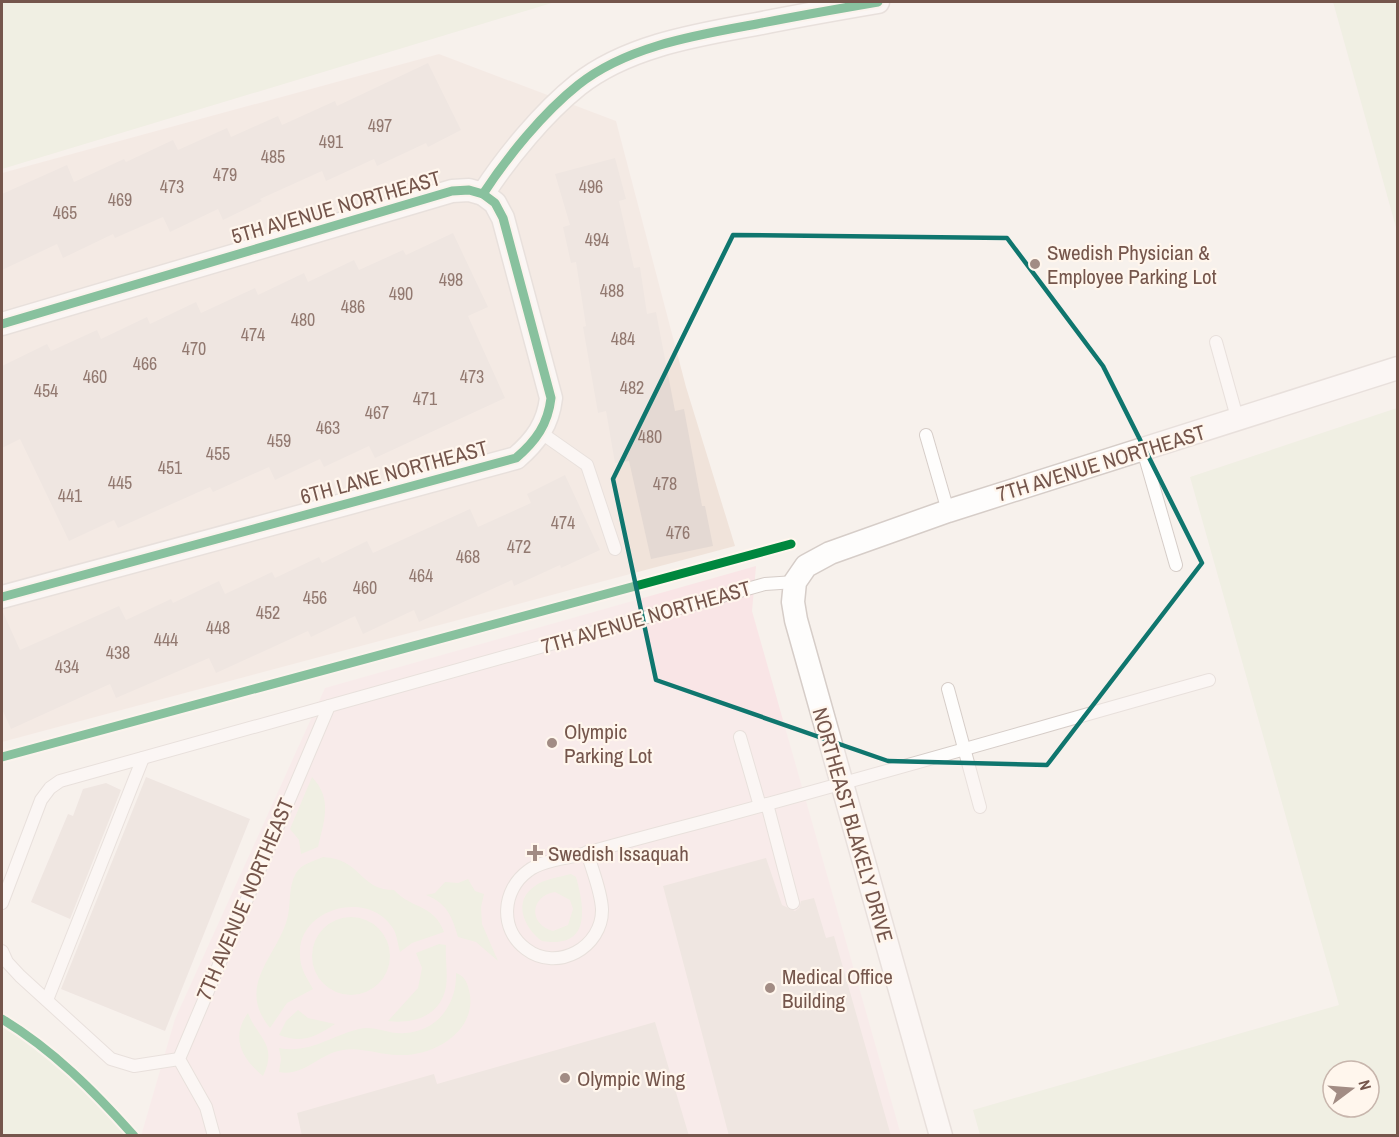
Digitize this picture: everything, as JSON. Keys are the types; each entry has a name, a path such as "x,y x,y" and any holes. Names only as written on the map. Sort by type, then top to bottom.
{"street":[{"path":"483,194 507,158 579,84 625,58 659,44 696,35 878,2"},
{"name":"5TH AVENUE NORTHEAST","path":"2,324 452,191 469,190 483,194"},
{"name":"6TH LANE NORTHEAST","path":"2,597 516,458 533,444 549,412 550,398 504,219 495,203 483,194"},
{"name":"7TH AVENUE NORTHEAST","path":"795,582 806,566 830,553 948,511 1398,368"},
{"name":"NORTHEAST BLAKELY DRIVE","path":"795,582 793,602 796,620 941,1136"}],"lane":[{"path":"1215,342 1238,420"},
{"path":"540,432 587,465 615,549"},
{"path":"926,435 948,511"},
{"path":"1143,450 1176,565"},
{"name":"7TH AVENUE NORTHEAST","path":"179,1059 328,706 765,584 795,582"},
{"path":"587,852 602,909 600,924 594,938 583,949 570,956 548,958 526,950 516,939 509,926 506,909 509,893 518,879 531,869 587,852 842,784 1209,680"},
{"path":"948,689 980,807"},
{"path":"2,903 41,800 50,788 68,778 328,706"},
{"path":"740,737 793,903"},
{"path":"47,1000 142,758"},
{"path":"2,951 7,963 20,976 111,1059 123,1065 134,1066 179,1059 206,1107 214,1136"}],"highlighted area":[{"path":"733,235 1007,238 1103,366 1202,563 1047,765 888,761 656,680 613,479"}],"shaded area":[{"path":"439,54 616,121 686,387 735,546 2,742 2,173"},
{"name":"Swedish Issaquah","path":"756,566 752,611 901,1135 141,1136 175,1019 325,688"}],"green space":[{"path":"2,2 555,2 2,169"},
{"path":"1333,2 1397,2 1397,231"},
{"path":"1397,408 1397,1135 980,1135 973,1110 1339,1005 1190,477"},
{"path":"312,777 323,794 324,819 318,847 301,854 299,840 290,829"},
{"path":"323,857 346,863 374,885 382,889 394,890 435,916 444,932 412,943 400,952 394,930 383,917 369,910 353,907 337,909 322,915 310,925 302,939 300,955 306,977 313,989 287,1003 270,1028 261,1013 257,1000 257,987 261,974 286,923 291,885 296,873 304,865"},
{"path":"571,874 576,877 581,902 581,924 577,933 569,939 558,942 542,941 526,922 522,907 524,899 528,892 539,884","holes":["555,892 570,900 573,909 568,925 553,931 539,923 535,910 541,899"]},
{"path":"468,879 475,891 484,894 481,907 482,924 498,961 476,942 458,937 448,912 426,895 435,893 445,882 458,883"},
{"path":"351,917 366,920 379,928 387,941 390,956 387,971 379,984 366,992 351,995 336,992 323,984 315,971 312,956 315,941 323,928 336,920"},
{"path":"439,944 446,945 447,977 443,997 438,1005 432,1012 416,1019 388,1021 418,988 422,968 416,953"},
{"path":"456,973 462,976 467,984 470,1009 466,1021 458,1031 437,1047 411,1055 343,1050 327,1055 296,1071 279,1072 281,1059 279,1048 300,1049 365,1028 405,1033 427,1027 443,1014 449,1005"},
{"path":"298,1010 308,1018 335,1024 308,1038 295,1039 279,1035 286,1021"},
{"path":"248,1013 267,1049 267,1065 263,1076 244,1055 239,1039"},
{"path":"2,1019 39,1044 72,1072 134,1135 2,1135"}],"building":[{"path":"428,63 461,130 428,147 426,143 377,166 374,159 326,181 322,171 260,199 262,201 223,220 218,209 170,232 163,217 115,238 113,234 63,258 57,244 2,270 2,194 67,165 74,182 124,159 126,162 173,140 178,150 227,128 231,137 278,116 282,125 335,101 337,106"},
{"path":"615,158 626,199 619,201 634,268 640,267 647,314 656,312 675,411 684,409 702,506 705,506 713,546 651,559 629,461 615,463 606,411 598,413 583,327 586,326 576,262 571,263 563,227 570,225 555,174"},
{"path":"453,233 488,307 468,316 505,398 375,458 369,446 324,467 320,459 275,480 269,467 213,492 210,487 118,528 114,520 69,541 20,439 2,448 2,366 47,344 51,351 97,330 101,339 147,317 150,324 196,302 201,313 255,288 258,295 304,273 308,282 354,260 359,270 403,250 406,255"},
{"path":"565,475 600,550 561,568 560,565 514,586 512,580 419,622 414,610 363,634 355,616 311,637 308,631 216,673 209,658 116,698 110,684 11,729 2,709 2,610 20,650 119,606 126,620 171,599 173,603 219,581 225,594 272,572 275,578 319,557 322,563 367,541 373,553 470,509 478,527 531,503 527,494"},
{"path":"146,777 250,819 165,1031 61,989"},
{"path":"106,783 121,790 70,919 31,902 68,814 73,816 83,789"},
{"name":"Medical Office Building","path":"766,858 782,905 795,911 799,908 801,901 814,898 826,938 834,936 891,1136 729,1136 663,886"},
{"name":"Olympic Wing","path":"655,1022 689,1136 302,1136 297,1113 434,1074 437,1084"}],"cycle path":[{"path":"2,324 452,191 469,190 483,194 514,151 565,96 597,72 618,61 640,51 687,38 878,2"},
{"path":"2,597 516,458 540,431 547,416 551,398 503,218 495,203 483,194"},
{"path":"2,757 791,544"},
{"path":"2,1019 39,1044 72,1072 134,1136"}],"place":[{"name":"Swedish Physician & Employee Parking Lot","path":"1035,264"},
{"name":"Olympic Parking Lot","path":"552,743"},
{"name":"Swedish Issaquah","path":"535,853"},
{"name":"Medical Office Building","path":"770,988"},
{"name":"Olympic Wing","path":"565,1078"}]}
